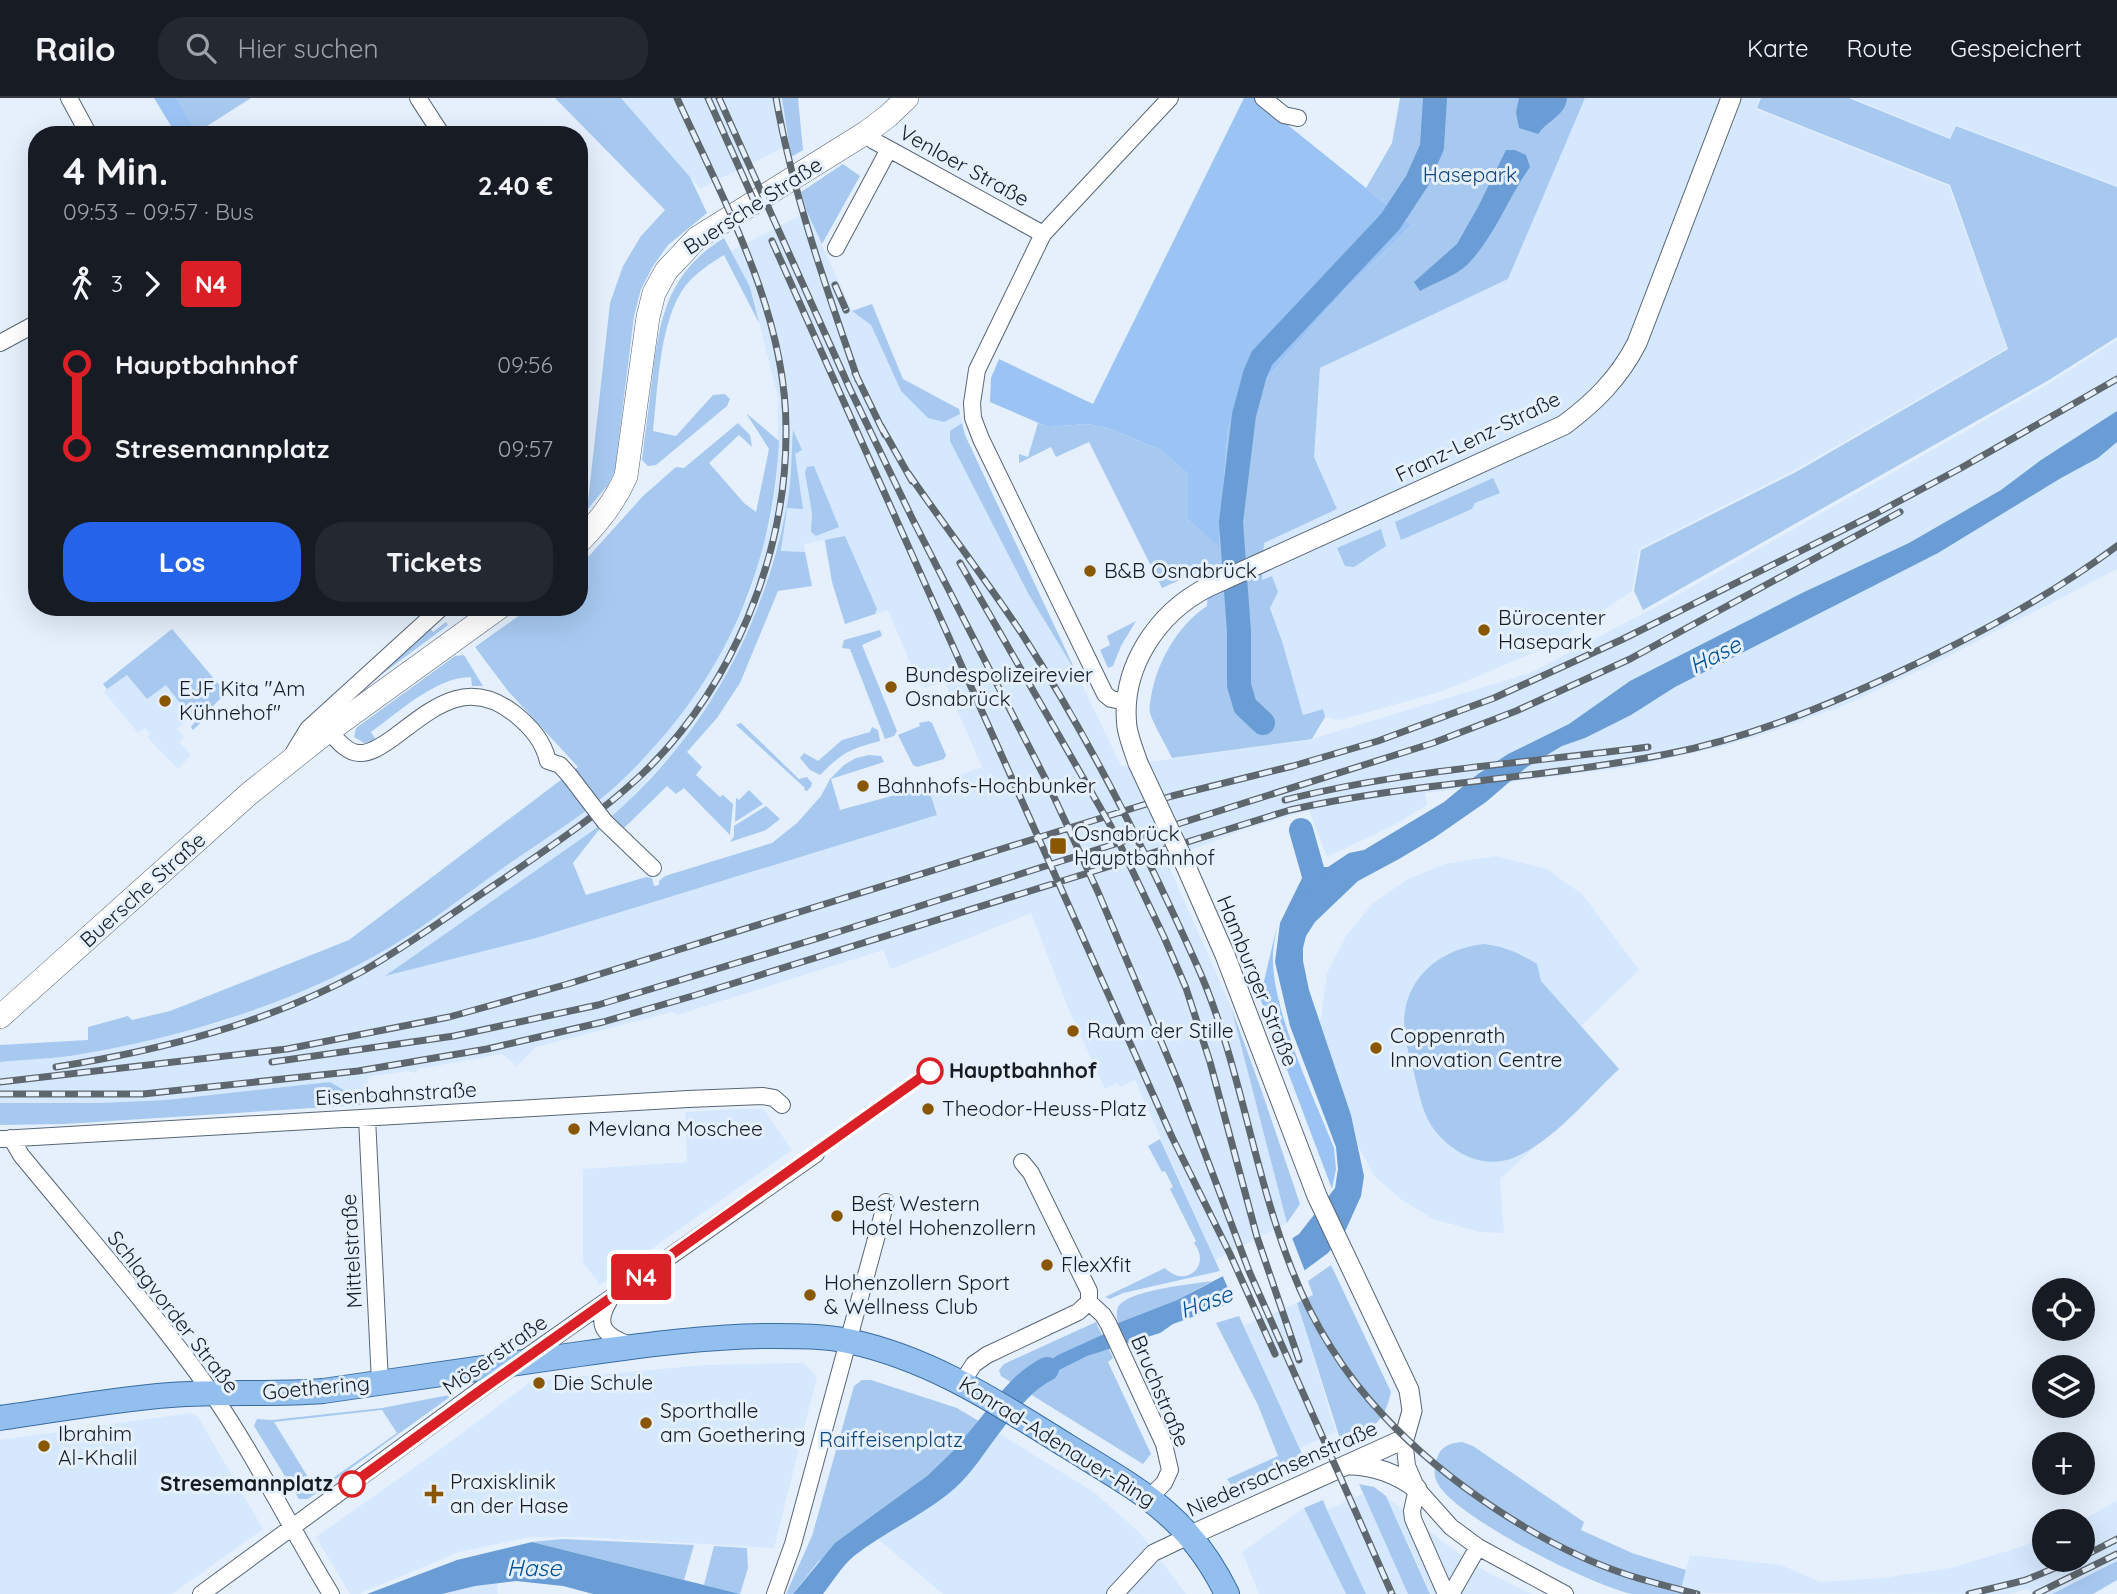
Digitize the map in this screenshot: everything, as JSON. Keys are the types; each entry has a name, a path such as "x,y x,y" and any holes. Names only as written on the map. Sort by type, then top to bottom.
{"main road":[{"name":"Buersche Straße","path":"588,531 610,506 626,476 648,317 654,293 666,271 679,254 697,238 867,132 907,98"},
{"name":"Buersche Straße","path":"0,1017 250,793 488,616"},
{"name":"Goethering","path":"4,1419 155,1396 211,1392 280,1394 632,1346 759,1336 848,1341"},
{"name":"Konrad-Adenauer-Ring","path":"848,1341 917,1363 962,1382 1149,1498 1191,1535 1206,1555 1227,1594"}],"street":[{"path":"69,98 84,126"},
{"path":"418,98 436,126"},
{"path":"1127,702 1111,699 1105,694 981,439 973,418 972,402 977,370 1043,234 1170,98"},
{"path":"1263,98 1284,115 1298,118"},
{"name":"Franz-Lenz-Straße","path":"1127,702 1138,660 1158,624 1189,597 1552,430 1590,406 1625,365 1637,343 1731,98"},
{"name":"Venloer Straße","path":"867,132 874,141 1043,234"},
{"path":"836,248 889,149"},
{"path":"0,343 28,328"},
{"name":"Buersche Straße","path":"287,763 308,729 432,616"},
{"path":"330,732 344,747 359,754 378,748 439,704 457,697 476,696 491,699 523,720 544,746 548,761 560,765 605,822 653,868"},
{"name":"Hamburger Straße","path":"1127,702 1127,730 1138,763 1225,955 1317,1196 1409,1390 1412,1411 1404,1439"},
{"name":"Eisenbahnstraße","path":"5,1138 762,1096 774,1098 782,1105"},
{"name":"Mittelstraße","path":"367,1118 380,1382"},
{"name":"Schlagvorder Straße","path":"5,1138 184,1355 211,1392 331,1594"},
{"name":"Möserstraße","path":"201,1594 519,1362 816,1154"},
{"name":"Bruchstraße","path":"1027,1167 1089,1296 1108,1324 1164,1444 1170,1470 1164,1483 1149,1498"},
{"path":"775,1594 796,1532 886,1202"},
{"path":"962,1382 974,1364 987,1355 1078,1312 1089,1296"},
{"path":"611,1299 604,1309 601,1321 604,1329 614,1340 632,1346"},
{"path":"1404,1439 1407,1466 1417,1489 1413,1519 1446,1594"},
{"name":"Niedersachsenstraße","path":"1115,1594 1153,1553 1404,1439"},
{"path":"1348,1465 1368,1465 1407,1481 1451,1527 1478,1547 1565,1594"},
{"path":"1451,1594 1478,1547"}],"shaded area":[{"path":"154,98 176,98 193,126 171,126"},
{"path":"621,98 782,98 788,145 700,189"},
{"path":"1244,98 1254,98 1412,225 1344,291 1228,426 1219,546 1188,520 1188,474 1159,449 1108,428 1087,424 1048,427 990,402 991,378 999,359 1093,404"},
{"path":"1585,98 1760,98 1756,109 1949,186 2007,348 1795,470 1639,549 1632,591 1552,645 1440,692 1340,720 1325,717 1322,709 1303,715 1262,580 1264,543 1337,509 1314,457 1320,368 1508,279"},
{"path":"1852,98 2117,98 2117,186 1956,125 1950,138"},
{"path":"807,212 852,311 871,325 901,391 944,422 960,414 962,423 950,431 1029,595 1077,674 1121,766 1312,739 1530,673 1667,601 2050,383 2117,340 2117,569 1933,664 1845,705 1771,732 1721,747 1629,767 1425,793 1427,805 1398,823 1327,857 1309,810 1245,829 1166,860 1231,1007 1287,1223 1215,1260 1135,1080 1120,1087 1117,1083 1105,1089 1069,1010 1031,913 891,969 883,950 677,1015 672,1012 536,1047 517,1066 502,1054 418,1069 416,1073 407,1071 368,1077 369,1092 349,1093 330,1082 166,1100 0,1103 0,1062 80,1054 219,1023 307,989 392,946 584,811 748,600 770,522 777,479 778,398 750,287 731,251","holes":["785,517 781,551 805,552 804,544 824,540 832,582 845,624 888,610 919,684 925,688 945,682 982,767 928,786 937,815 536,938 388,975 624,806 678,747 725,680 760,605"]},
{"name":"EJF Kita \"Am Kühnehof\"","path":"172,629 226,693 211,708 213,711 193,730 191,727 195,722 191,717 177,729 184,737 179,742 191,755 178,769 147,737 150,734 145,728 138,733 104,692 107,689 103,684"},
{"path":"1495,856 1547,869 1583,895 1639,970 1581,1026 1619,1069 1500,1179 1504,1233 1480,1232 1433,1219 1402,1200 1375,1177 1358,1146 1351,1115 1320,1023 1327,973 1347,935 1373,903 1408,879 1445,864"},
{"path":"1277,926 1273,954 1275,984 1288,1032 1334,1148 1336,1169 1332,1189 1260,998"},
{"path":"763,1109 792,1150 600,1285 583,1262 583,1169 687,1162 685,1112"},
{"path":"1297,1303 1336,1432 1300,1448 1244,1326"},
{"path":"804,1363 817,1377 774,1548 582,1537 531,1537 459,1552 359,1594 350,1594 316,1537 532,1381 704,1365"},
{"path":"190,1413 198,1417 263,1529 172,1594 0,1594 0,1440"},
{"path":"999,1433 1095,1493 1140,1533 1186,1594 943,1594 878,1539 917,1516 955,1488"},
{"path":"1363,1494 1408,1594 1366,1594 1327,1510"},
{"path":"1387,1497 1444,1543 1485,1571 1532,1594 1431,1594"},
{"path":"2117,1500 2117,1561 2052,1594 2033,1594 2029,1589 2007,1594 1680,1593 1690,1555 1781,1565 1820,1582 1882,1578 1951,1568 2032,1542 2032,1572 2095,1572 2095,1513"},
{"path":"1304,1508 1346,1594 1259,1594 1242,1552"},
{"path":"497,1583 498,1594 442,1594 475,1586"}],"green space":[{"path":"176,98 251,98 207,126 192,126"},
{"path":"555,98 621,98 690,177 707,213 668,245 641,289 634,316 615,470 608,485 588,509 610,303 623,266 641,236 665,210 588,132 588,126 582,126"},
{"path":"782,98 798,98 803,150 791,157"},
{"name":"Hasepark","path":"1400,98 1585,98 1508,279 1320,368 1314,457 1337,509 1264,543 1262,580 1272,576 1278,592 1270,608 1303,715 1323,709 1325,717 1312,739 1172,758 1150,713 1151,697 1158,671 1170,646 1186,624 1207,606 1209,567 1162,588 1089,442 1056,457 1051,447 1019,463 1019,454 1028,457 1038,423 1048,427 1087,424 1108,428 1159,449 1188,474 1188,520 1219,545 1228,426 1344,291 1412,225 1366,188 1392,143"},
{"path":"1761,98 1849,98 1950,139 1956,126 2117,187 2117,337 2049,380 1643,610 1634,591 1641,550 1796,472 2008,349 1950,185 1757,108"},
{"path":"843,164 860,176 822,244 801,192"},
{"path":"724,238 750,287 759,323 724,255 699,272 686,285 677,300 665,335 653,431 676,436 713,395 725,394 730,399 727,406 656,465 648,466 642,460 663,317 678,282 690,266"},
{"path":"872,304 903,379 959,409 960,414 944,422 928,418 901,391 871,325 852,311"},
{"path":"746,413 779,441 774,493 764,542 750,589 731,634 707,677 679,717 646,756 597,802 406,937 357,966 319,984 241,1014 161,1038 71,1056 0,1062 0,1045 88,1040 88,1027 128,1016 132,1020 170,1011 349,940 578,767 508,691 475,647 518,616 588,616 588,557 643,496 676,467 684,468 738,423 750,435 752,447 739,435 709,463 744,503 756,512 769,449"},
{"path":"962,423 965,435 1077,674 1029,595 950,441 950,431"},
{"path":"793,430 802,450 795,454 803,509 787,508 781,551 805,552 812,586 778,591 740,683 717,718 687,752 702,767 696,775 720,797 723,795 733,804 730,835 684,788 676,794 667,786 617,835 605,822 670,756 698,720 743,641 761,599 786,510"},
{"path":"814,466 839,527 816,536 811,532 812,513 805,472 807,467"},
{"path":"1493,478 1500,493 1475,503 1472,509 1401,540 1395,522"},
{"path":"1381,529 1386,546 1354,567 1345,566 1337,548"},
{"path":"845,536 877,609 875,614 845,624 832,582 825,540"},
{"path":"1136,621 1113,666 1108,668 1100,650 1110,645 1107,636"},
{"path":"446,622 448,625 362,689 430,628 433,632"},
{"path":"172,629 226,693 211,708 213,711 193,730 191,727 195,722 166,685 147,699 127,675 107,689 103,684"},
{"path":"880,630 882,636 862,645 897,731 894,736 885,739 850,649 842,648 844,640"},
{"path":"464,655 483,686 472,686 471,677 445,683 418,697 371,732 376,740 364,743 354,737 356,728 455,656"},
{"path":"929,721 946,755 944,759 917,767 913,765 898,735 920,726 919,723"},
{"path":"741,723 799,779 807,777 812,783 811,787 807,791 804,790 805,788 736,725"},
{"path":"872,727 878,730 880,741 847,752 820,775 810,770 800,758 804,753 818,761 842,740 870,732"},
{"path":"869,755 881,756 884,762 831,779 840,810 928,786 937,815 536,938 385,976 605,822 573,863 586,895 646,877 652,878 654,886 659,885 659,881 665,876 772,843 797,823 821,796 830,779 844,765"},
{"path":"749,790 763,804 735,822 736,798 739,800"},
{"path":"766,806 780,819 766,830 730,842 734,836 734,826"},
{"path":"1483,944 1498,946 1537,964 1541,981 1619,1069 1542,1142 1513,1158 1490,1162 1467,1156 1457,1150 1438,1135 1431,1125 1420,1098 1404,1028 1406,1006 1411,992 1428,968 1453,952"},
{"path":"1231,1007 1300,1204 1287,1223"},
{"path":"330,1082 349,1093 376,1091 377,1104 64,1124 0,1125 0,1103 166,1100"},
{"path":"1160,1139 1220,1271 1123,1293 1110,1299 1105,1297 1165,1268 1180,1276 1194,1272 1198,1267 1200,1260 1194,1243 1196,1241 1170,1189 1173,1187 1165,1171 1162,1172 1148,1146"},
{"path":"1331,1265 1391,1392 1384,1412 1374,1425 1341,1442 1297,1303 1313,1295 1308,1281"},
{"path":"1212,1281 1177,1300 1118,1323 1118,1307 1134,1296"},
{"path":"1239,1316 1304,1458 1233,1488 1227,1479 1278,1456 1258,1405 1216,1323"},
{"path":"1096,1322 1102,1335 1014,1384 1001,1376 999,1370 1004,1364"},
{"path":"1109,1349 1113,1358 1108,1362 1151,1454 1143,1464 1027,1392 1042,1379 1065,1366"},
{"name":"Raiffeisenplatz","path":"862,1380 871,1380 957,1408 982,1423 927,1476 818,1562 793,1594 786,1594 812,1536 854,1386"},
{"path":"454,1394 308,1499 299,1499 254,1426 257,1419 272,1420 382,1408","holes":["382,1410 397,1433 316,1490 274,1422"]},
{"path":"1462,1442 1473,1446 1584,1522 1581,1530 1632,1553 1686,1570 1680,1593 1685,1594 1632,1594 1613,1588 1558,1565 1497,1532 1450,1498 1438,1484 1435,1468 1439,1454 1450,1444"},
{"path":"1359,1484 1374,1487 1386,1496 1430,1594 1408,1594"},
{"path":"1323,1500 1366,1594 1346,1594 1304,1508"},
{"path":"562,1539 694,1545 684,1580 532,1542"},
{"path":"714,1546 747,1548 748,1568 740,1594 704,1585"},
{"path":"2117,1561 2117,1580 2093,1594 2052,1594"}],"water":[{"path":"1519,98 1567,98 1560,113 1538,134 1519,128 1516,112"},
{"path":"1506,150 1515,150 1526,155 1530,167 1494,229 1468,264 1451,276 1420,291 1414,282 1457,244"},
{"path":"2117,411 2117,442 2098,458 1938,553 1675,687 1631,715 1585,738 1562,746 1527,767 1486,802 1434,838 1358,881 1315,922 1306,936 1303,948 1309,990 1351,1115 1364,1176 1361,1196 1343,1236 1328,1253 1301,1273 1267,1290 1173,1324 1160,1333 1087,1356 1035,1382 1027,1392 1014,1384 1058,1355 1102,1335 1118,1323 1177,1300 1279,1247 1299,1234 1335,1188 1338,1169 1336,1147 1290,1026 1275,962 1280,923 1306,870 1306,862 1310,859 1322,867 1328,867 1349,853 1364,850 1444,802 1508,754 1569,724 1630,681 1802,593 1909,543 2001,490 2041,460"},
{"path":"982,1423 999,1433 954,1489 854,1556 823,1594 793,1594 835,1543 927,1476"},
{"path":"532,1542 740,1594 593,1594 563,1586 516,1581 475,1586 442,1594 367,1594 457,1560"}],"pier":[{"path":"1291,1235 1306,1274 1269,1293 1235,1305 1221,1272"}],"waterway":[{"name":"Hase","path":"1263,723 1245,706 1239,685 1239,632 1231,522 1244,415 1255,374 1262,358 1390,222 1417,181 1432,147 1435,98"},
{"name":"Hase","path":"1301,830 1318,890"},
{"name":"Hase","path":"968,1451 1014,1395 1047,1369"}],"railway":[{"path":"56,1067 175,1043 253,1020 290,1006 363,971 499,882 606,806 639,777 672,742 701,704 727,662 748,618 764,572 777,524 784,477 786,429 783,385 776,343 764,300 732,218 677,98"},
{"path":"708,98 755,203"},
{"path":"719,98 850,389 912,518 1047,782 1098,892 1179,1084 1249,1271 1392,1594"},
{"path":"776,98 801,205 858,380"},
{"path":"772,241 1172,1137 1230,1254 1275,1354"},
{"path":"835,285 846,310"},
{"path":"855,373 885,435"},
{"path":"0,1082 287,1049 449,1017 568,984 1172,796 1293,766 1378,741 1494,698 1621,640 1875,514 2117,379"},
{"path":"881,426 912,481"},
{"path":"908,473 1010,616 1048,676 1116,796 1156,878 1195,961 1224,1036 1266,1193 1292,1270 1309,1309 1342,1365 1383,1415 1408,1440 1435,1464 1496,1509 1595,1563 1636,1578 1697,1594"},
{"path":"272,1062 454,1036 598,1005 819,938 1433,743 1516,711 1630,659 1900,512"},
{"path":"0,1094 143,1094 358,1071 487,1049 603,1022 696,995 1290,810 1384,793 1620,762 1698,747 1787,720 1901,671 2012,614 2066,582 2117,546"},
{"path":"960,563 1113,830 1186,988 1210,1062 1257,1237 1299,1360"},
{"path":"1285,800 1420,774 1648,747"},
{"path":"2095,1550 2117,1539"},
{"path":"2036,1594 2117,1554"},
{"path":"1969,1594 2026,1580 2045,1572"}],"bus line":[{"name":"N4","path":"352,1484 930,1071"}],"place":[{"name":"B&B Osnabrück","path":"1090,571"},
{"name":"Bürocenter Hasepark","path":"1484,630"},
{"name":"Bundespolizeirevier Osnabrück","path":"891,687"},
{"name":"EJF Kita \"Am Kühnehof\"","path":"165,701"},
{"name":"Bahnhofs-Hochbunker","path":"863,786"},
{"name":"Osnabrück Hauptbahnhof","path":"1058,846"},
{"name":"Raum der Stille","path":"1073,1031"},
{"name":"Coppenrath Innovation Centre","path":"1376,1048"},
{"name":"Hauptbahnhof","path":"930,1071"},
{"name":"Theodor-Heuss-Platz","path":"928,1109"},
{"name":"Mevlana Moschee","path":"574,1129"},
{"name":"Best Western Hotel Hohenzollern","path":"837,1216"},
{"name":"FlexXfit","path":"1047,1265"},
{"name":"Hohenzollern Sport & Wellness Club","path":"810,1295"},
{"name":"Die Schule","path":"539,1383"},
{"name":"Sporthalle am Goethering","path":"646,1423"},
{"name":"Ibrahim Al-Khalil","path":"44,1446"},
{"name":"Stresemannplatz","path":"352,1484"},
{"name":"Praxisklinik an der Hase","path":"434,1494"}]}
